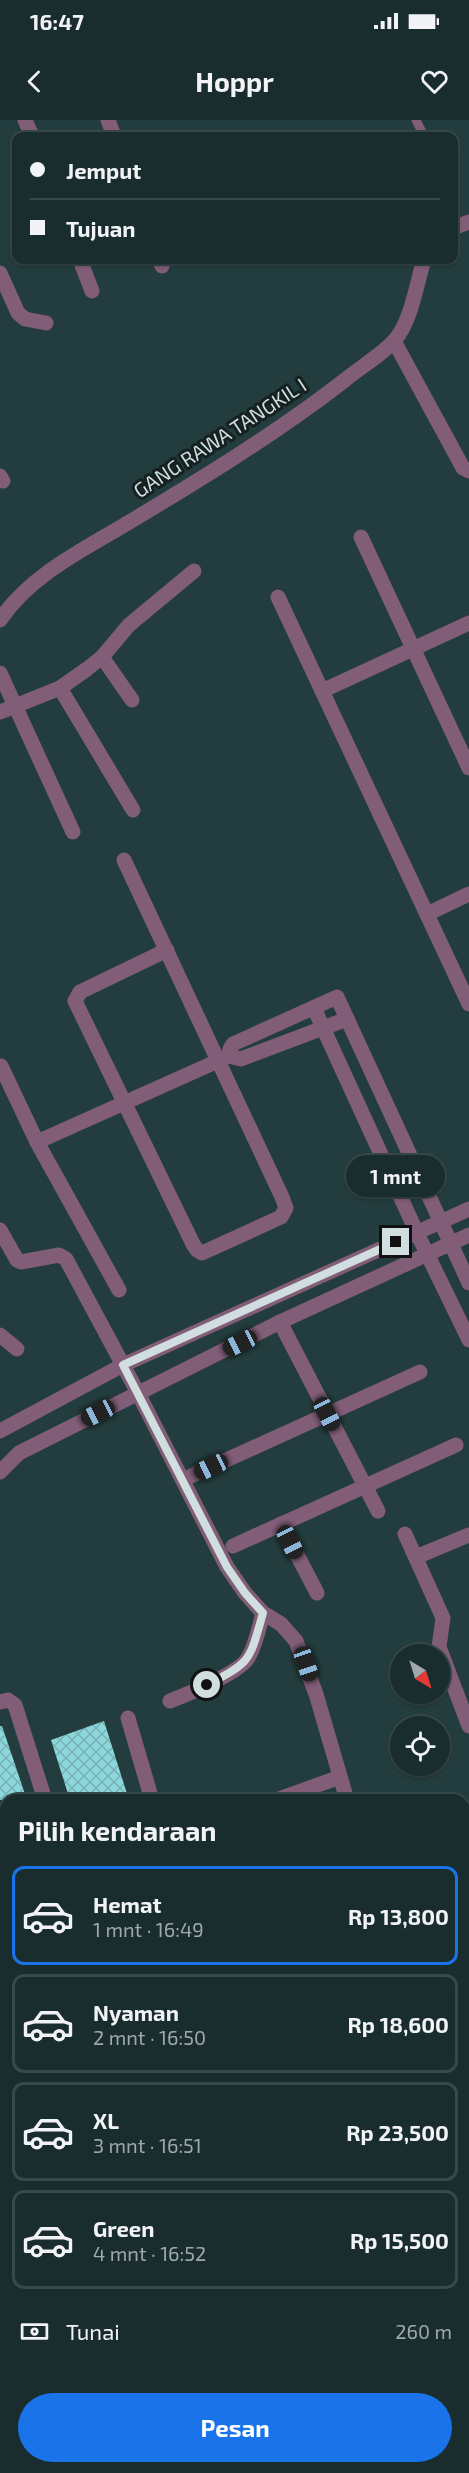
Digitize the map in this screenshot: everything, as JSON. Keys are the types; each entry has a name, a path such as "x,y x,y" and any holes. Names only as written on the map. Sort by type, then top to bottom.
{"street":[{"path":"82,264 92,291"},
{"name":"GANG RAWA TANGKIL I","path":"0,620 13,604 52,570 229,463 304,412 394,341 408,312 423,264"},
{"path":"0,273 18,313 25,319 46,323"},
{"path":"394,341 463,468 469,471"},
{"path":"361,537 469,768"},
{"path":"0,712 60,688 102,657 129,625 194,572"},
{"path":"278,597 469,1003"},
{"path":"322,691 469,623"},
{"path":"102,657 132,700"},
{"path":"0,674 73,832"},
{"path":"60,688 133,810"},
{"path":"124,860 167,950 224,1058 286,1208 281,1217 202,1253 193,1244 75,998 80,992 167,950"},
{"path":"427,914 469,894"},
{"path":"224,1058 234,1044 337,997 469,1283"},
{"path":"314,1008 417,1233 469,1340"},
{"path":"294,1016 302,1037"},
{"path":"37,1142 224,1058 241,1059 346,1019"},
{"path":"1,1066 37,1142 119,1290"},
{"path":"0,1431 123,1365 469,1209"},
{"path":"0,1230 5,1251 21,1262 59,1255 66,1259 227,1567 245,1593 263,1613 281,1624 296,1641 316,1694 345,1794"},
{"path":"0,1472 19,1453 280,1322 469,1235"},
{"path":"280,1322 378,1512"},
{"path":"0,1335 17,1350"},
{"path":"191,1476 420,1372"},
{"path":"233,1546 456,1445"},
{"path":"282,1524 317,1593"},
{"path":"405,1534 443,1618 439,1647 469,1726"},
{"path":"416,1557 469,1535"},
{"path":"170,1701 201,1688 245,1662 252,1650 263,1613"},
{"path":"0,1702 8,1700 15,1705 43,1794"},
{"path":"128,1718 150,1794"},
{"path":"293,1794 340,1777"}],"building":[{"path":"104,1721 127,1794 68,1794 51,1740"},
{"path":"0,1726 2,1726 25,1794 0,1794"}],"route":[{"path":"207,1685 237,1669 249,1657 263,1613 245,1593 227,1567 123,1365 396,1242"}]}
